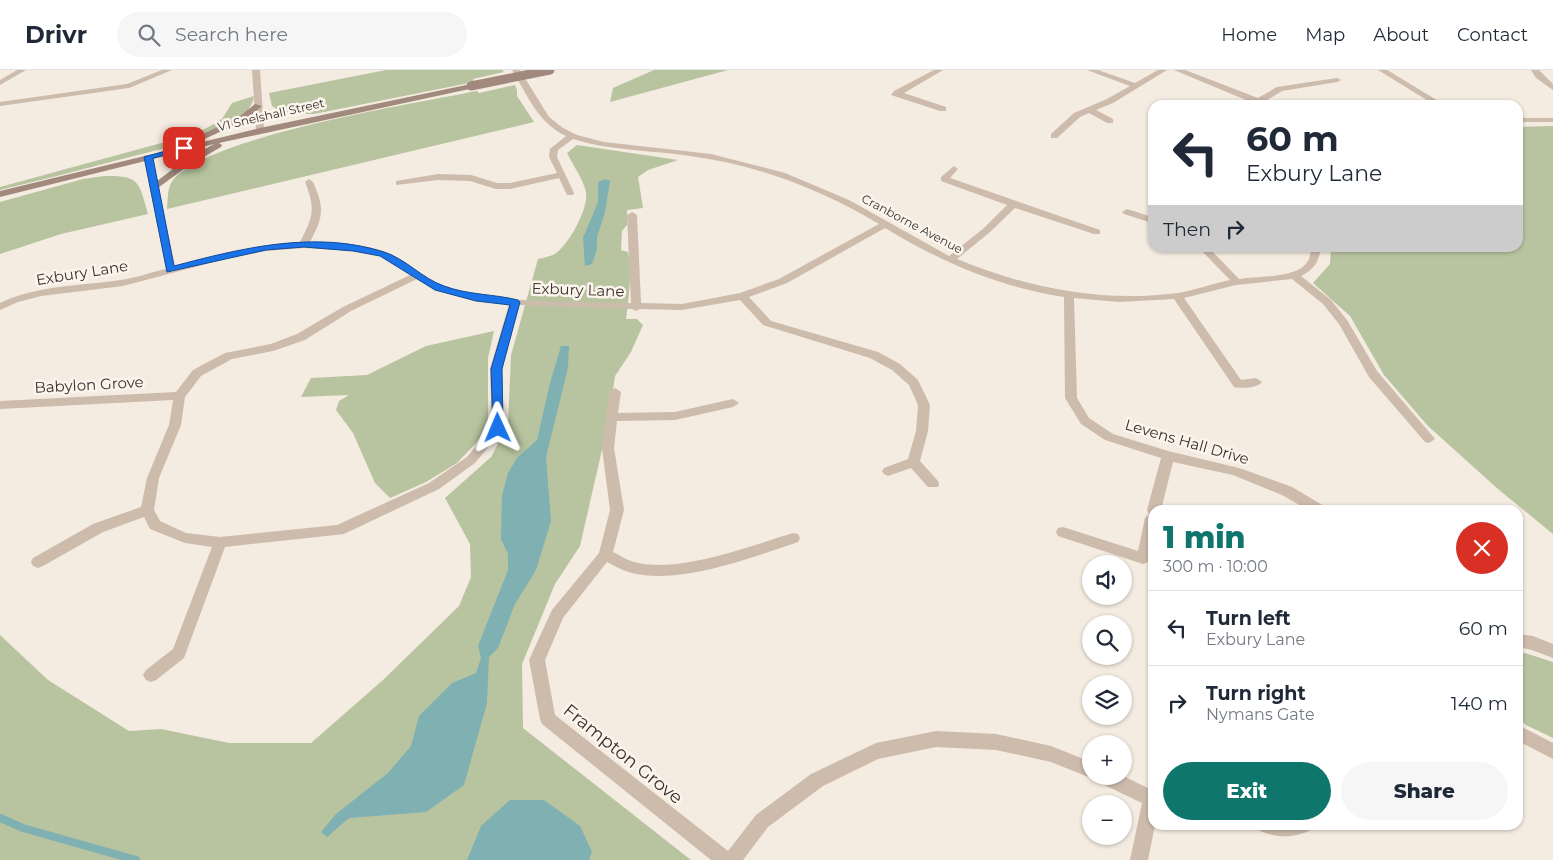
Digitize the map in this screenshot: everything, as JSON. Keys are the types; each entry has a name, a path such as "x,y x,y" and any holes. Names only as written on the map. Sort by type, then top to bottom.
{"street":[{"path":"0,83 22,70"},
{"path":"0,104 128,86 168,70"},
{"path":"256,70 260,130"},
{"name":"Cranborne Avenue","path":"516,70 547,121 558,130 584,141 684,152 760,168 845,201 950,260 996,279 1069,294 1130,299 1177,296 1236,282 1295,276"},
{"name":"V1 Snelshall Street","path":"0,194 241,134 550,70"},
{"path":"939,70 896,94 943,109"},
{"path":"1091,70 1134,85"},
{"path":"1054,136 1077,115 1110,101 1134,85 1163,70"},
{"path":"1178,70 1253,100"},
{"path":"1382,70 1433,100"},
{"path":"1536,70 1539,76 1553,88"},
{"path":"1265,100 1280,90 1337,80"},
{"path":"165,153 243,118 258,106"},
{"path":"1088,109 1110,121"},
{"path":"1523,120 1553,120"},
{"path":"156,187 191,160 241,134"},
{"path":"570,193 553,156 554,149 572,136"},
{"path":"148,157 156,187 171,270"},
{"path":"954,169 944,179 1097,232"},
{"path":"399,183 438,177 471,178 496,186 510,186 562,175"},
{"path":"304,244 320,214 318,202 309,182"},
{"path":"950,260 987,230 1013,204"},
{"path":"1127,212 1148,219"},
{"path":"632,215 636,308"},
{"name":"Exbury Lane","path":"0,307 14,300 41,293 123,283 256,250 304,244 353,248 383,254 439,288 476,298 515,302 636,308 682,307 742,296 783,281 886,224"},
{"path":"1208,252 1236,282"},
{"path":"1316,252 1309,268 1295,276 1327,302 1343,322 1373,374 1429,439"},
{"path":"418,275 347,309 301,337 273,347 229,356 198,373 179,396 175,425 153,478 146,510 156,525 185,538 220,542 339,530 434,486 471,460 498,428 496,369 515,302"},
{"name":"Levens Hall Drive","path":"1069,294 1071,398 1085,421 1109,437 1168,456 1235,471 1287,491 1311,505"},
{"path":"742,296 767,323 874,354 896,367 914,383 924,406 922,431 913,462"},
{"path":"1177,296 1238,384 1256,382"},
{"name":"Frampton Grove","path":"615,392 608,448 616,510 605,555 556,614 537,660 548,719 725,860"},
{"name":"Babylon Grove","path":"0,405 179,396"},
{"path":"613,417 675,416 733,403"},
{"path":"1155,505 1168,456"},
{"path":"888,471 913,462"},
{"path":"913,462 933,484"},
{"path":"38,562 98,528 146,510"},
{"path":"1063,532 1148,560"},
{"path":"605,555 635,568 657,571 680,570 793,538"},
{"path":"150,675 180,653 220,542"},
{"path":"1523,641 1553,651"},
{"path":"1523,737 1553,751"},
{"path":"732,860 762,821 817,780 876,751 936,739 996,742 1051,754 1082,766"},
{"path":"1124,785 1148,796"},
{"path":"1139,860 1148,817"}],"green space":[{"path":"386,70 502,70 504,72 473,79 474,82 314,114 292,114 272,106 269,93"},
{"path":"654,70 728,70 610,102 613,88"},
{"path":"515,85 517,96 534,122 167,209 169,190 173,180 194,164 227,149 269,136 363,113"},
{"path":"254,96 251,106 246,112 211,133 154,151 0,190 0,187 198,133 222,119 232,103"},
{"path":"1553,126 1553,534 1523,509 1523,505 1518,505 1498,489 1428,426 1384,375 1350,316 1313,283 1330,264 1331,252 1523,252 1523,127"},
{"path":"577,145 678,160 648,170 638,177 643,208 627,210 627,225 622,231 621,250 628,252 630,269 626,319 637,319 643,325 631,352 615,376 609,419 580,546 555,584 522,664 523,728 691,860 0,860 0,635 48,680 129,731 161,729 229,743 311,743 383,680 459,606 471,577 470,544 445,498 491,457 508,425 511,355 538,259 553,255 565,244 581,217 586,199 585,187 567,153"},
{"path":"104,176 125,177 136,183 140,188 148,214 61,234 0,254 0,202 83,179"},
{"path":"494,331 488,358 488,426 476,443 457,463 426,482 390,498 375,483 353,433 336,410 339,401 349,395 301,397 311,378 367,375 426,346"},
{"path":"1523,653 1553,662 1553,738 1523,722"}],"water":[{"path":"605,179 610,181 605,212 597,237 597,249 592,264 585,266 583,238 598,202 598,182"},
{"path":"561,346 569,346 568,368 546,457 551,521 536,570 515,604 498,648 489,657 487,703 464,785 426,812 349,818 327,837 321,832 336,814 388,773 411,746 419,716 452,683 476,673 481,658 478,646 508,570 508,554 501,539 502,495 508,473 517,458 537,440 550,383"},
{"path":"510,800 544,800 580,826 592,852 589,860 467,860 481,826"}],"waterway":[{"path":"0,818 23,828 136,860"}],"route":[{"path":"184,148 148,157 156,187 171,270 228,255 266,248 304,244 353,248 383,254 439,288 476,298 515,302 496,369 498,428"}]}
